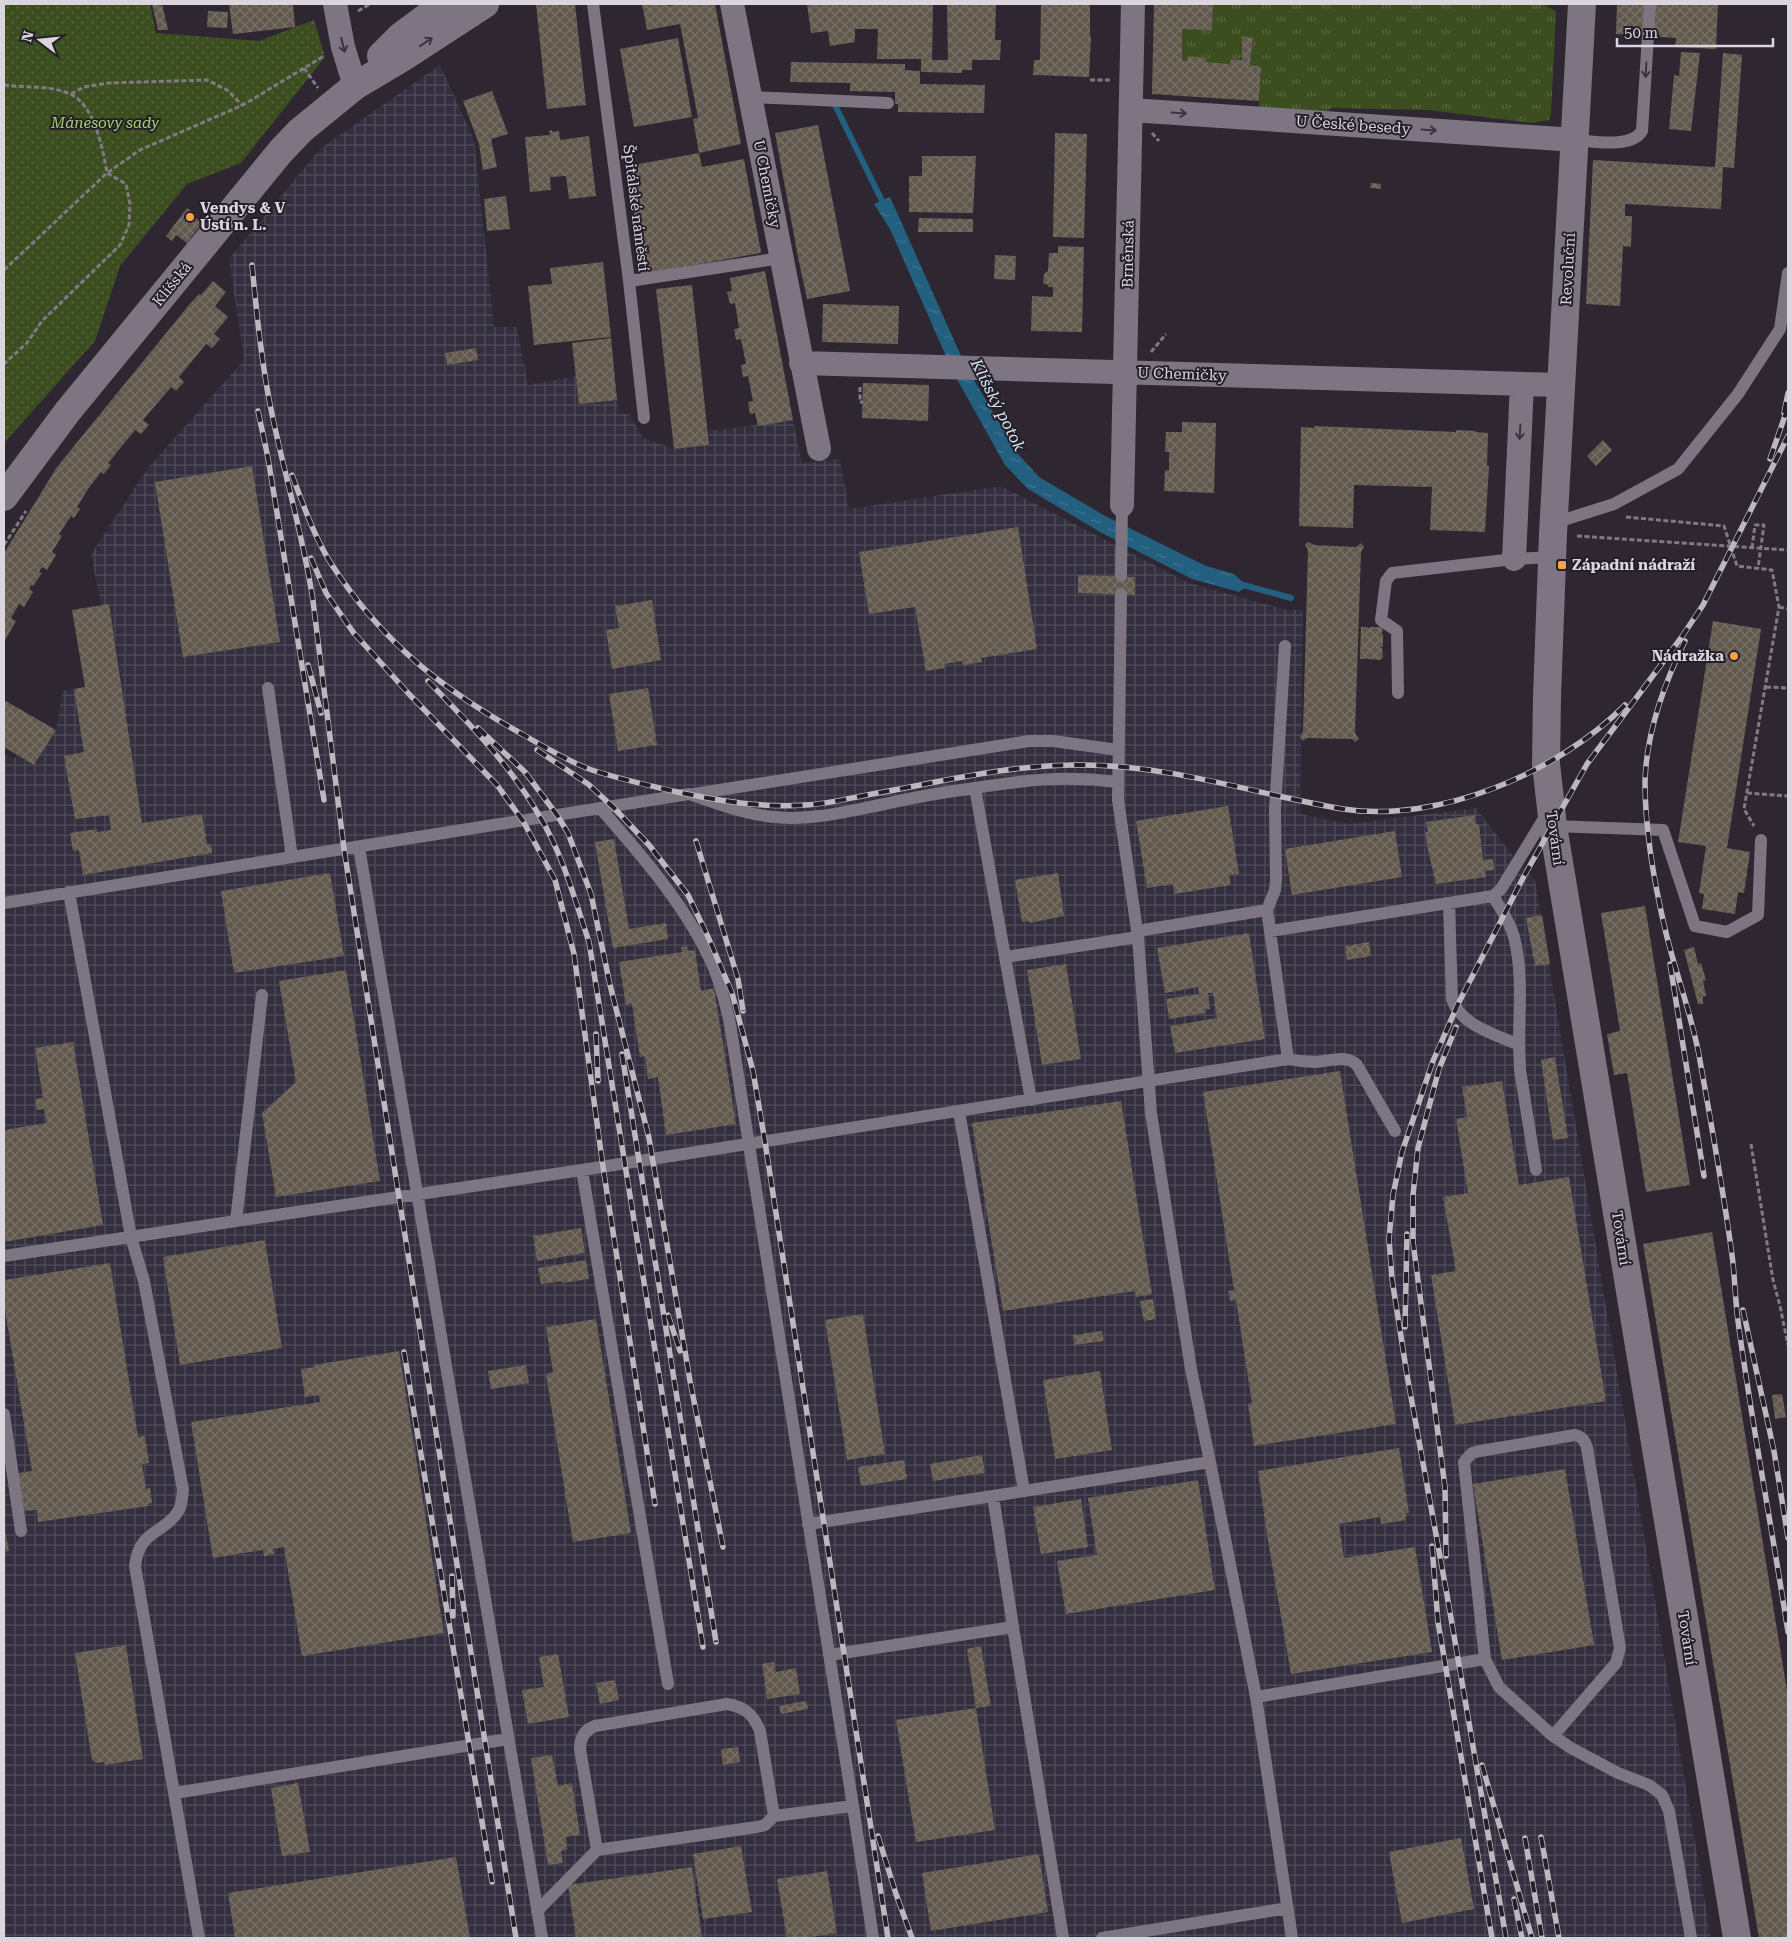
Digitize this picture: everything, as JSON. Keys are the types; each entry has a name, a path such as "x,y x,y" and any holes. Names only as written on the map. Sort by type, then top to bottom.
{"street":[{"path":"335,4 343,47 355,86"},
{"name":"Klíšská","path":"355,86 388,48 444,4"},
{"name":"Klíšská","path":"4,497 68,411 281,151 300,131 355,86 485,4"},
{"name":"U Chemičky","path":"732,4 819,449"},
{"name":"Brněnská","path":"1122,510 1133,4"},
{"name":"Revoluční","path":"1553,538 1582,4"},
{"name":"U České besedy","path":"1131,110 1575,140"},
{"name":"U Chemičky","path":"802,364 1562,385"},
{"path":"1514,559 1522,384"},
{"name":"Tovární","path":"1553,538 1546,764 1552,817 1737,1938"}],"lane":[{"name":"Špitálské náměstí","path":"593,4 629,281 644,418"},
{"path":"1575,140 1631,141 1639,136 1642,131 1650,4"},
{"path":"750,97 888,102"},
{"path":"629,281 781,258"},
{"path":"1398,693 1397,631 1381,620 1386,581 1392,573 1514,559 1678,469 1738,394 1780,329 1788,273"},
{"path":"1121,576 1122,510"},
{"path":"1121,594 1118,800 1138,934 1151,1113 1191,1369 1256,1697 1292,1938"},
{"path":"1285,646 1275,810 1276,880 1275,890 1267,910 1288,1059"},
{"path":"268,688 292,857"},
{"path":"4,903 1030,741 1053,741 1118,750"},
{"path":"690,794 772,817 810,818 1040,778 1067,777 1117,782"},
{"path":"975,788 1031,1100"},
{"path":"600,808 659,878 692,928 713,968 723,994 730,1024 873,1938"},
{"path":"1270,932 1494,896 1552,817 1663,830 1696,926 1727,932 1758,915 1761,840"},
{"path":"359,847 542,1938"},
{"path":"69,892 132,1237 144,1281 183,1490 180,1508 171,1519 144,1540 136,1552 135,1566 199,1938"},
{"path":"1494,896 1510,926 1514,938 1519,978 1520,1070 1536,1170"},
{"path":"1449,904 1452,999 1456,1009 1466,1020 1519,1045"},
{"path":"1005,957 1267,910"},
{"path":"236,1221 262,995"},
{"path":"4,1256 582,1170 1288,1059 1316,1062 1339,1059 1353,1060 1395,1131"},
{"path":"959,1112 1024,1491"},
{"path":"582,1170 668,1684"},
{"path":"4,1414 21,1531"},
{"path":"1553,1736 1616,1663 1620,1648 1587,1448 1585,1441 1575,1435 1480,1451 1472,1453 1464,1462 1485,1660 1499,1687 1553,1736 1571,1748 1618,1773 1649,1785 1662,1795 1669,1810 1690,1938"},
{"path":"808,1524 1210,1462"},
{"path":"993,1496 1062,1938"},
{"path":"829,1655 1013,1627"},
{"path":"1256,1697 1485,1660"},
{"path":"597,1850 580,1749 583,1734 589,1728 595,1726 727,1704 747,1710 755,1720 760,1731 774,1816"},
{"path":"175,1793 508,1739"},
{"path":"537,1911 597,1850 757,1827 765,1825 774,1816 853,1806"},
{"path":"1102,1938 1288,1908"}],"path":[{"path":"4,270 106,173 140,150 243,105 325,55"},
{"path":"304,68 322,93"},
{"path":"71,94 84,87 108,83 207,80 226,90 243,105"},
{"path":"1090,80 1113,80"},
{"path":"4,85 54,89 71,94 82,104 92,119 99,136 106,173"},
{"path":"4,364 27,343 42,321 120,246 129,225 130,204 126,184 106,173"},
{"path":"1149,354 1166,334"},
{"path":"860,379 860,402 863,402"},
{"path":"1625,517 1724,526 1736,566 1772,570 1779,607 1744,809 1761,840"},
{"path":"1752,548 1755,525 1764,526 1758,568"},
{"path":"1582,536 1788,550"},
{"path":"1779,607 1788,609"},
{"path":"1766,687 1788,688"},
{"path":"1747,793 1788,796"},
{"path":"1751,1144 1773,1280 1788,1345"}],"shaded area":[{"path":"440,65 474,140 494,327 517,327 528,385 576,376 579,404 617,400 619,413 629,414 643,438 674,449 709,445 708,431 793,420 802,463 840,459 849,509 1001,486 1189,583 1288,610 1303,610 1300,814 1348,824 1476,808 1517,861 1535,880 1711,1938 4,1938 4,754 14,759 17,755 34,765 56,730 63,691 122,681 109,605 101,606 91,554 148,468 244,360 229,259 320,149"}],"green space":[{"name":"Mánesovy sady","path":"4,4 150,4 156,33 259,41 314,20 325,57 241,163 187,184 120,266 95,341 4,443"},
{"path":"1189,4 1543,4 1556,11 1551,114 1549,120 1531,123 1429,110 1331,108 1326,113 1259,108 1261,68 1250,65 1253,38 1242,37 1242,59 1231,59 1230,64 1206,62 1206,58 1188,57 1187,61 1182,60 1182,29 1212,29 1213,5"}],"water":[{"path":"890,197 965,365 1018,454 1039,477 1107,517 1206,566 1234,574 1247,586 1239,592 1192,579 1100,532 1028,489 1005,465 953,372 890,229 874,204"}],"building":[{"path":"152,4 162,4 168,30 158,30"},
{"path":"229,4 293,4 295,27 233,34"},
{"path":"536,4 575,4 586,105 547,109"},
{"path":"642,4 668,4 668,6 715,4 741,144 699,153 693,119 698,118 680,24 647,30"},
{"path":"807,4 933,4 932,60 948,60 947,4 996,4 995,40 1001,40 1000,60 972,60 972,70 962,70 962,73 921,72 921,59 877,59 878,29 855,29 855,42 830,46 828,31 811,33"},
{"path":"1041,4 1090,4 1089,77 1033,75 1034,60 1040,60"},
{"path":"1154,4 1213,5 1212,30 1182,29 1182,60 1187,61 1188,56 1206,58 1206,62 1230,64 1231,59 1242,60 1242,36 1253,38 1250,65 1261,67 1259,101 1152,94"},
{"path":"1617,4 1718,4 1716,49 1675,47 1676,38 1616,34"},
{"path":"208,11 228,12 227,28 207,27"},
{"path":"678,38 692,117 634,127 620,49"},
{"path":"1681,52 1700,53 1691,131 1669,129 1674,75 1679,76"},
{"path":"1723,53 1742,55 1734,168 1723,167 1721,209 1625,204 1625,216 1632,216 1631,247 1623,246 1620,306 1586,304 1593,160 1715,167"},
{"path":"791,62 905,64 905,70 920,71 920,84 985,85 984,113 898,112 898,104 895,104 895,92 850,91 850,83 790,82"},
{"path":"492,91 508,134 491,139 497,167 483,170 479,144 463,101"},
{"path":"818,125 850,291 807,299 775,133"},
{"path":"552,130 552,132 559,131 560,140 589,136 596,196 569,199 566,176 550,177 551,190 530,192 525,137 550,135 549,131"},
{"path":"1055,133 1087,134 1084,238 1053,237"},
{"path":"699,153 702,167 744,159 761,252 641,275 628,166"},
{"path":"922,156 976,156 973,213 909,212 909,176 922,176"},
{"path":"1371,183 1381,184 1381,189 1370,188"},
{"path":"506,196 510,229 487,231 484,199"},
{"path":"187,208 202,223 187,243 176,235 172,241 166,236"},
{"path":"919,218 973,219 973,232 918,232"},
{"path":"1058,246 1084,247 1082,332 1031,331 1032,296 1053,297 1053,287 1048,287 1048,285 1043,283 1044,274 1048,271 1049,253 1058,253"},
{"path":"995,255 1016,256 1015,280 994,279"},
{"path":"603,262 611,337 534,345 528,286 552,284 550,268"},
{"path":"765,271 793,420 758,426 755,413 750,414 748,402 753,401 748,376 743,377 741,365 746,364 741,339 736,340 734,329 739,328 735,303 730,304 727,292 732,291 730,278"},
{"path":"213,281 226,292 215,306 228,317 214,334 220,339 212,348 206,344 179,377 184,382 176,391 171,387 143,420 149,425 141,434 135,430 108,463 111,465 104,474 101,472 88,489 77,507 80,509 74,518 71,516 59,534 62,536 52,552 56,555 47,570 42,567 39,572 42,573 29,589 33,592 24,607 19,604 11,618 16,621 4,642 4,553 57,467 189,305"},
{"path":"692,285 709,445 674,449 656,289"},
{"path":"823,304 899,306 898,344 822,342"},
{"path":"611,338 617,400 579,404 572,343"},
{"path":"476,348 478,360 447,365 445,353"},
{"path":"863,383 929,385 928,421 862,418"},
{"path":"1182,422 1216,423 1214,493 1164,491 1165,470 1169,471 1169,452 1165,452 1166,432 1182,432"},
{"path":"1314,426 1456,432 1456,430 1488,433 1487,466 1489,466 1485,532 1430,530 1432,487 1354,485 1353,528 1299,526 1301,427 1314,428"},
{"path":"1603,440 1612,450 1596,466 1587,456"},
{"path":"252,466 280,642 183,657 155,482"},
{"path":"1018,527 1037,649 981,658 982,662 963,665 962,661 944,664 945,668 926,671 915,607 869,614 859,552"},
{"path":"1308,542 1315,545 1356,547 1361,543 1364,547 1361,552 1355,733 1359,739 1355,742 1352,739 1307,738 1303,741 1300,737 1303,732 1308,550 1305,545"},
{"path":"1078,575 1135,577 1135,595 1078,593"},
{"path":"652,600 661,660 612,669 606,630 619,628 615,606"},
{"path":"109,604 142,823 202,814 207,844 211,844 212,853 83,875 79,850 73,851 70,833 97,829 97,832 111,830 109,815 75,819 64,756 84,752 74,689 85,687 72,610"},
{"path":"1713,621 1761,629 1727,848 1750,852 1744,893 1738,892 1735,914 1702,909 1704,894 1699,893 1706,846 1678,842"},
{"path":"1361,627 1369,629 1369,627 1381,627 1383,630 1381,634 1383,634 1383,646 1380,648 1382,648 1383,657 1380,660 1360,659"},
{"path":"648,688 657,745 618,751 609,694"},
{"path":"4,700 56,730 34,765 4,747"},
{"path":"1228,806 1239,874 1229,875 1231,885 1174,894 1173,884 1147,888 1136,821"},
{"path":"1475,815 1476,824 1479,824 1483,860 1493,859 1494,870 1485,871 1486,877 1436,884 1425,832 1428,832 1426,822"},
{"path":"1395,831 1402,877 1292,895 1285,849"},
{"path":"614,839 629,929 666,923 668,939 613,948 595,842"},
{"path":"330,873 344,956 234,973 221,891"},
{"path":"1058,873 1064,916 1029,923 1029,921 1022,922 1015,880"},
{"path":"1645,906 1690,1185 1646,1192 1627,1073 1614,1075 1607,1034 1620,1031 1601,913"},
{"path":"1542,915 1550,964 1535,966 1526,918"},
{"path":"1249,933 1265,1039 1175,1053 1170,1026 1217,1018 1213,993 1208,993 1210,1009 1205,1010 1206,1013 1169,1019 1166,999 1199,994 1198,987 1165,993 1157,948"},
{"path":"1369,942 1371,956 1347,960 1345,946"},
{"path":"687,946 688,951 695,950 701,991 714,988 736,1124 666,1135 658,1077 648,1079 645,1056 640,1057 632,1004 626,1005 619,962 682,952 681,947"},
{"path":"1694,947 1698,964 1701,963 1706,980 1703,981 1706,996 1703,996 1703,1004 1698,1004 1684,950"},
{"path":"1066,964 1081,1059 1042,1065 1027,970"},
{"path":"346,970 380,1181 276,1197 262,1113 296,1082 279,981"},
{"path":"73,1042 103,1225 4,1242 4,1130 47,1123 44,1109 37,1110 35,1099 43,1098 35,1048"},
{"path":"1555,1057 1568,1138 1553,1140 1541,1060"},
{"path":"1340,1071 1396,1424 1254,1446 1248,1404 1252,1403 1236,1300 1230,1301 1228,1291 1234,1290 1203,1092"},
{"path":"1502,1081 1519,1185 1569,1177 1606,1401 1455,1425 1431,1275 1456,1271 1443,1197 1468,1193 1456,1119 1467,1117 1462,1087"},
{"path":"1121,1101 1152,1294 1136,1297 1135,1291 1003,1311 972,1123"},
{"path":"581,1228 585,1253 537,1261 533,1236"},
{"path":"1712,1232 1788,1697 1788,1938 1759,1938 1643,1244"},
{"path":"265,1240 282,1348 180,1365 163,1257"},
{"path":"586,1260 589,1279 541,1284 538,1268"},
{"path":"110,1263 138,1437 145,1436 149,1463 142,1464 146,1489 150,1488 152,1503 148,1504 149,1506 38,1522 37,1510 24,1511 18,1473 32,1471 4,1304 4,1280"},
{"path":"1153,1299 1156,1319 1144,1321 1140,1301"},
{"path":"863,1314 885,1454 847,1460 825,1320"},
{"path":"596,1319 631,1533 573,1542 546,1374 553,1372 546,1327"},
{"path":"1102,1331 1104,1341 1074,1345 1073,1335"},
{"path":"399,1351 444,1633 302,1656 284,1547 273,1549 274,1554 264,1556 263,1550 213,1558 191,1422 320,1402 319,1395 305,1397 301,1369 315,1367 314,1365"},
{"path":"526,1365 529,1383 491,1389 488,1371"},
{"path":"1100,1371 1112,1450 1055,1459 1043,1380"},
{"path":"1782,1394 1786,1417 1775,1419 1772,1395"},
{"path":"1399,1448 1409,1513 1406,1513 1406,1520 1381,1524 1380,1517 1339,1524 1344,1558 1415,1547 1432,1652 1291,1674 1258,1471"},
{"path":"982,1455 985,1473 933,1481 930,1464"},
{"path":"904,1460 907,1479 861,1486 858,1467"},
{"path":"1565,1469 1594,1645 1502,1660 1473,1484"},
{"path":"1198,1480 1215,1590 1066,1614 1057,1561 1097,1555 1088,1498"},
{"path":"1081,1499 1088,1547 1041,1554 1033,1507"},
{"path":"4,1525 9,1551 4,1552"},
{"path":"126,1645 143,1759 105,1765 104,1762 96,1763 92,1760 75,1653"},
{"path":"981,1646 991,1706 976,1708 967,1649"},
{"path":"558,1654 569,1717 528,1724 522,1690 544,1687 539,1657"},
{"path":"774,1662 776,1672 796,1668 800,1694 767,1699 762,1664"},
{"path":"615,1680 619,1700 600,1704 596,1683"},
{"path":"806,1701 808,1709 781,1714 779,1706"},
{"path":"976,1708 995,1830 916,1842 896,1720"},
{"path":"738,1747 740,1762 723,1765 721,1749"},
{"path":"552,1755 558,1786 572,1783 580,1835 566,1837 567,1850 561,1851 563,1863 548,1865 531,1758"},
{"path":"298,1783 310,1852 282,1856 271,1788"},
{"path":"1461,1838 1474,1909 1402,1923 1389,1852"},
{"path":"741,1846 752,1912 703,1919 693,1854"},
{"path":"1039,1854 1048,1912 931,1931 922,1873"},
{"path":"456,1857 470,1938 235,1938 228,1893"},
{"path":"692,1867 702,1938 576,1938 568,1885"},
{"path":"827,1871 837,1933 804,1938 787,1938 777,1879"}],"waterway":[{"name":"Klíšský potok","path":"835,105 885,207"},
{"name":"Klíšský potok","path":"1240,584 1291,598"}],"railway":[{"path":"252,265 260,342 269,400 305,555 313,601 344,849 516,1938"},
{"path":"1784,413 1788,393"},
{"path":"1770,459 1788,407"},
{"path":"258,411 268,458 324,800"},
{"path":"1506,1938 1407,1375 1392,1279 1389,1239 1393,1195 1402,1152 1433,1061 1458,1004 1523,878 1587,764 1681,638 1703,605 1788,436"},
{"path":"292,475 320,544 351,593 393,641 440,681 493,717 563,757 589,769 622,779 709,798 772,806 813,804 950,779 1029,767 1082,765 1115,766 1180,775 1343,809 1380,812 1418,809 1457,800 1495,788 1532,771 1566,752 1598,729 1625,705"},
{"path":"311,558 326,593 353,632 409,694 497,785 523,821 555,880 574,954 603,1167 655,1504"},
{"path":"1685,641 1663,692 1653,728 1646,764 1645,800 1649,838 1662,915 1696,1039 1725,1205 1737,1313 1788,1632"},
{"path":"308,665 321,713"},
{"path":"428,681 503,763 529,798 562,862 589,942 703,1647"},
{"path":"478,728 525,772 557,815 568,833 591,894 610,985 649,1138 690,1381 723,1547"},
{"path":"537,750 588,784 649,845 688,895 732,993 753,1071 765,1142 888,1938"},
{"path":"696,841 738,979 743,1011"},
{"path":"1670,964 1704,1176"},
{"path":"1446,1556 1445,1487 1413,1242 1413,1195 1418,1148 1439,1069 1456,1027"},
{"path":"596,1034 598,1081"},
{"path":"622,1054 716,1642"},
{"path":"1405,1327 1407,1234"},
{"path":"1743,1310 1774,1451 1788,1538"},
{"path":"668,1315 680,1351"},
{"path":"404,1352 492,1882"},
{"path":"1432,1546 1438,1622 1492,1938"},
{"path":"452,1576 453,1616"},
{"path":"1482,1765 1532,1938"},
{"path":"878,1836 912,1938"},
{"path":"1541,1837 1559,1938"},
{"path":"1525,1838 1542,1938"},
{"path":"1514,1899 1522,1938"}],"place":[{"name":"Vendys & V Ústí n. L.","path":"190,217"},
{"name":"Západní nádraží","path":"1562,565"},
{"name":"Nádražka","path":"1734,656"}]}
